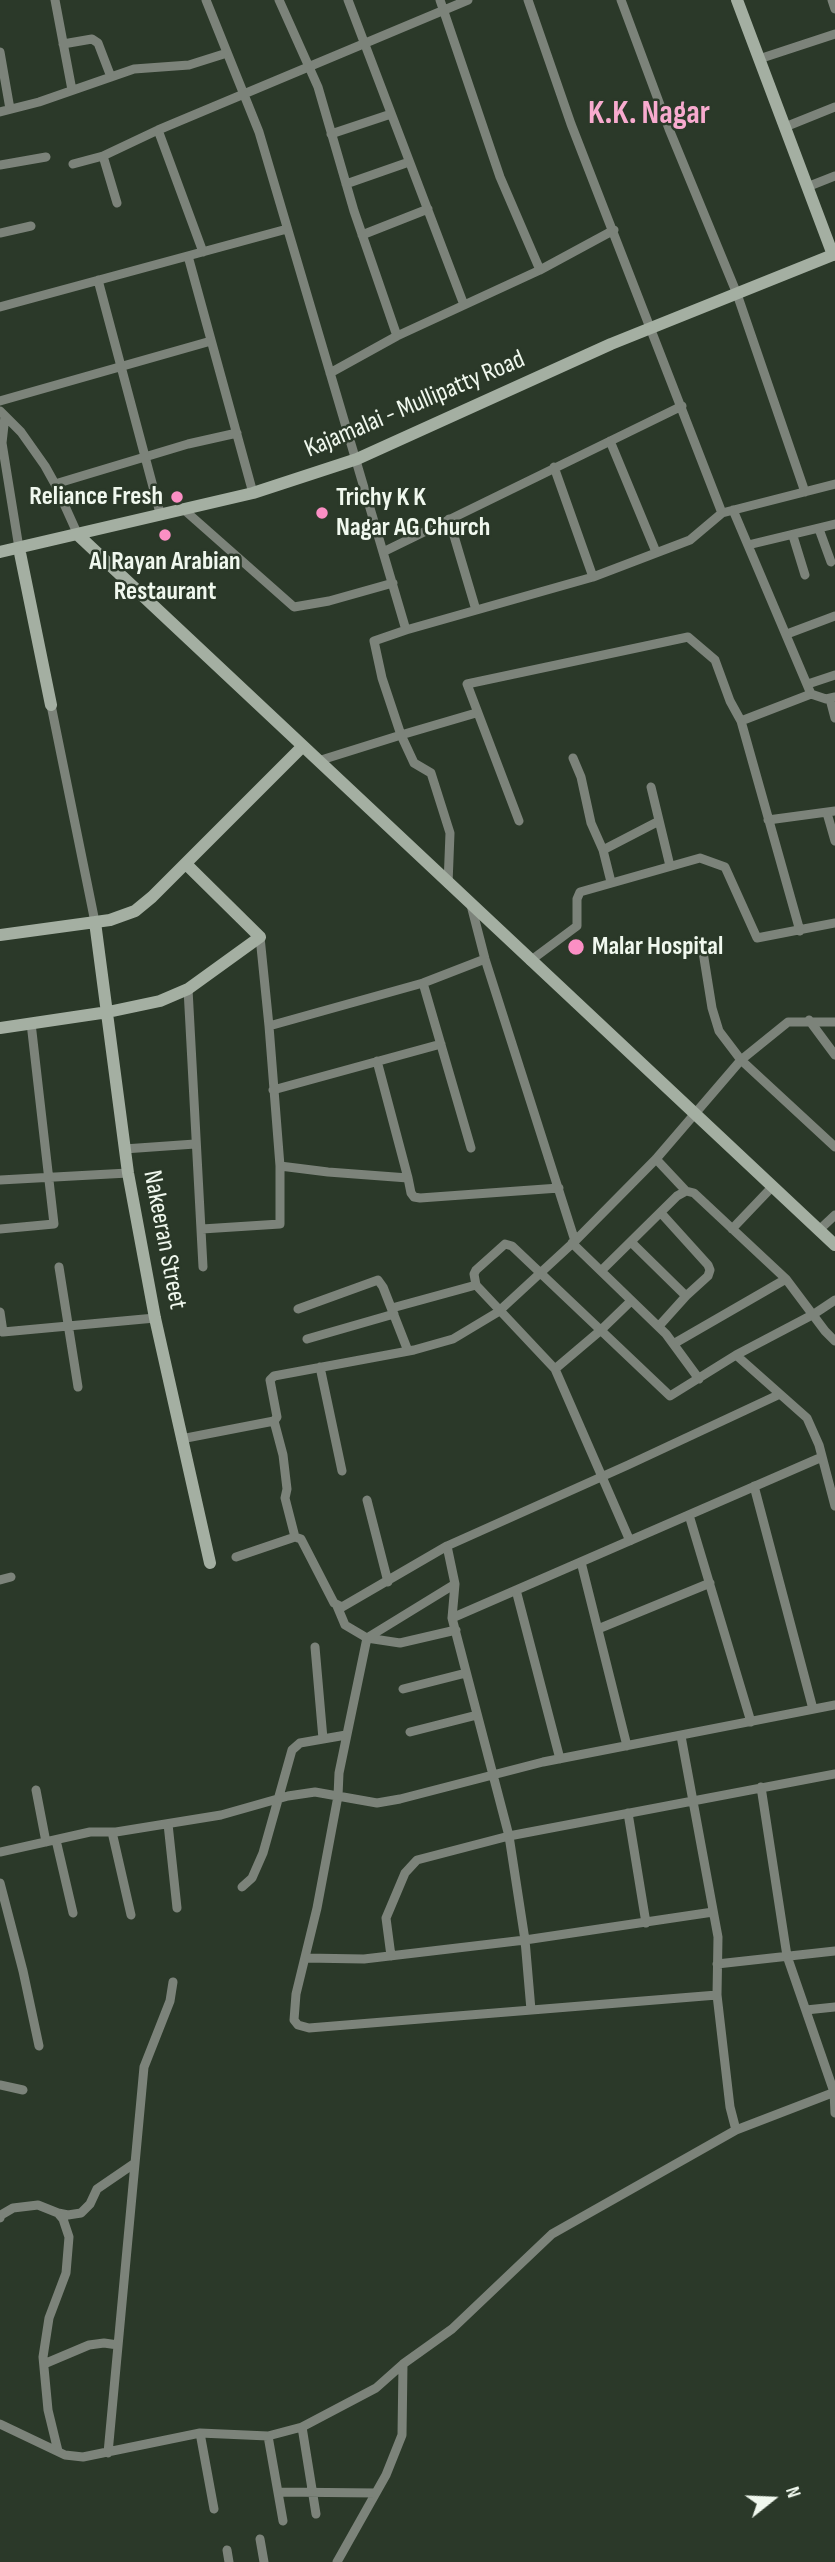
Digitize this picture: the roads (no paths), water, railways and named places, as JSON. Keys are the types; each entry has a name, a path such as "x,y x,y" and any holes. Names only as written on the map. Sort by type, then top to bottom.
{"street":[{"path":"55,0 72,90"},
{"path":"206,0 259,132 406,631"},
{"path":"279,0 318,88 362,235 397,336"},
{"path":"348,0 464,306"},
{"path":"440,0 500,177 540,270"},
{"path":"73,164 103,156 158,130 468,0"},
{"path":"528,0 571,124 722,513"},
{"path":"621,0 669,129 737,294 805,492"},
{"path":"737,0 834,256"},
{"path":"832,0 835,9"},
{"path":"759,59 835,34"},
{"path":"62,44 92,39 98,43 111,77"},
{"path":"0,52 5,111 134,69 189,65 228,53"},
{"path":"785,127 835,107"},
{"path":"331,134 391,114"},
{"path":"158,130 202,252"},
{"path":"0,165 46,156"},
{"path":"103,156 117,203"},
{"path":"346,184 409,162"},
{"path":"807,187 835,176"},
{"path":"362,235 428,209"},
{"path":"0,233 31,226"},
{"path":"0,307 287,229"},
{"path":"330,373 397,336 540,270 614,230"},
{"path":"188,256 253,493"},
{"name":"Kajamalai - Mullipatty Road","path":"0,552 253,493 357,458 650,327 834,256"},
{"path":"98,280 160,513"},
{"path":"0,401 211,341"},
{"path":"383,552 682,406"},
{"path":"2,414 21,432 55,484 78,535 835,1245"},
{"path":"2,414 2,443 19,548 95,922"},
{"path":"55,484 237,433"},
{"path":"610,441 656,552"},
{"path":"554,467 593,577"},
{"path":"448,884 450,833 431,773 414,763 401,735 382,678 374,641 593,577 690,540 722,513 835,484"},
{"path":"182,508 294,607 329,601 393,583"},
{"path":"733,510 810,689 819,698 832,698 835,718"},
{"path":"449,519 476,610"},
{"path":"748,545 835,524"},
{"path":"819,529 831,562"},
{"path":"793,536 805,575"},
{"path":"787,634 835,616"},
{"path":"519,821 467,684 682,637 692,640 715,660 730,701 741,721 800,931"},
{"path":"741,721 835,675"},
{"path":"318,761 476,713"},
{"path":"0,935 95,922 135,911 186,864 302,747"},
{"path":"573,758 611,882"},
{"path":"651,787 670,866"},
{"path":"768,820 831,812 835,841"},
{"path":"603,850 659,821"},
{"path":"530,961 577,926 577,899 580,892 700,858 725,867 757,938 835,923"},
{"path":"186,864 260,937 280,1166 280,1224 202,1230"},
{"path":"471,905 485,959 559,1188 573,1242 675,1343 699,1379"},
{"name":"Nakeeran Street","path":"95,922 128,1173 155,1318 210,1563"},
{"path":"0,1028 108,1012 160,1001 188,989 260,937"},
{"path":"703,952 715,1022 719,1031 741,1060 835,1147"},
{"path":"268,1026 423,983 485,959"},
{"path":"423,983 471,1147"},
{"path":"188,989 203,1267"},
{"path":"809,1020 835,1055"},
{"path":"295,1536 285,1498 287,1489 283,1455 274,1421 277,1417 270,1380 289,1372 408,1352 453,1339 498,1312 656,1159 741,1060 788,1022 835,1022"},
{"path":"0,1229 54,1224 31,1023"},
{"path":"273,1090 440,1044"},
{"path":"377,1061 414,1197 559,1188"},
{"path":"124,1149 195,1144"},
{"path":"656,1159 685,1191 694,1193 786,1279 825,1331 835,1340"},
{"path":"280,1166 408,1178"},
{"path":"0,1180 128,1173"},
{"path":"732,1229 773,1186"},
{"path":"602,1270 685,1191"},
{"path":"659,1326 708,1276 710,1270 661,1213"},
{"path":"819,1230 835,1215"},
{"path":"632,1243 686,1296"},
{"path":"630,1541 555,1369 498,1312 476,1285 476,1270 508,1244 670,1396 736,1355 835,1300"},
{"path":"59,1267 78,1387"},
{"path":"675,1343 786,1279"},
{"path":"298,1309 378,1280 408,1352"},
{"path":"307,1339 476,1285"},
{"path":"555,1369 631,1301"},
{"path":"0,1312 3,1332 155,1318"},
{"path":"736,1355 807,1419 822,1457 835,1506"},
{"path":"320,1367 342,1471"},
{"path":"337,1606 348,1604 447,1546 778,1395"},
{"path":"181,1438 274,1421"},
{"path":"453,1618 822,1457"},
{"path":"754,1486 813,1709"},
{"path":"367,1500 388,1581"},
{"path":"689,1515 751,1722"},
{"path":"236,1557 295,1536 306,1544 345,1625 367,1637 400,1643 456,1630"},
{"path":"447,1546 455,1584 453,1618 509,1836 525,1940 531,2010"},
{"path":"581,1562 627,1746"},
{"path":"0,1580 11,1577"},
{"path":"598,1629 710,1583"},
{"path":"455,1584 367,1637 338,1773 338,1796 317,1908 293,2012 294,2020 298,2025 309,2028 717,1995"},
{"path":"516,1590 561,1759"},
{"path":"315,1647 323,1739"},
{"path":"403,1689 466,1673"},
{"path":"0,1852 90,1832 112,1832 221,1815 278,1798 315,1792 377,1803 400,1799 493,1773 835,1705"},
{"path":"410,1732 477,1716"},
{"path":"243,1886 252,1878 263,1853 292,1750 300,1743 346,1735"},
{"path":"681,1736 718,1937 717,1995 730,2107 736,2130"},
{"path":"391,1956 386,1918 410,1866 424,1857 509,1836 835,1775"},
{"path":"761,1787 788,1956 834,2092 835,2113"},
{"path":"36,1790 74,1913"},
{"path":"628,1813 646,1923"},
{"path":"168,1824 177,1908"},
{"path":"112,1832 131,1915"},
{"path":"0,1883 39,2046"},
{"path":"305,1958 340,1960 391,1956 525,1940 713,1912"},
{"path":"717,1964 835,1951"},
{"path":"108,2453 144,2067 170,2001 173,1982"},
{"path":"806,2010 835,2007"},
{"path":"0,2085 23,2090"},
{"path":"0,2424 74,2457 108,2453 200,2432 268,2436 302,2427 376,2388 403,2364 452,2329 552,2234 736,2130 834,2092"},
{"path":"0,2216 13,2208 31,2205 68,2215 81,2213 90,2204 97,2189 135,2163"},
{"path":"58,2213 66,2227 69,2252 66,2273 46,2329 44,2364 48,2410 58,2451"},
{"path":"44,2364 89,2345 118,2345"},
{"path":"337,2562 376,2493 402,2435 403,2364"},
{"path":"302,2427 316,2514"},
{"path":"200,2432 214,2509"},
{"path":"268,2436 283,2521"},
{"path":"278,2492 376,2493"},
{"path":"260,2539 264,2562"},
{"path":"227,2550 229,2562"}],"place":[{"name":"Reliance Fresh","path":"177,497"},
{"name":"Trichy K K Nagar AG Church","path":"322,513"},
{"name":"Al Rayan Arabian Restaurant","path":"165,535"},
{"name":"Malar Hospital","path":"576,947"}],"district":[{"name":"K.K. Nagar","path":"649,115"}]}
